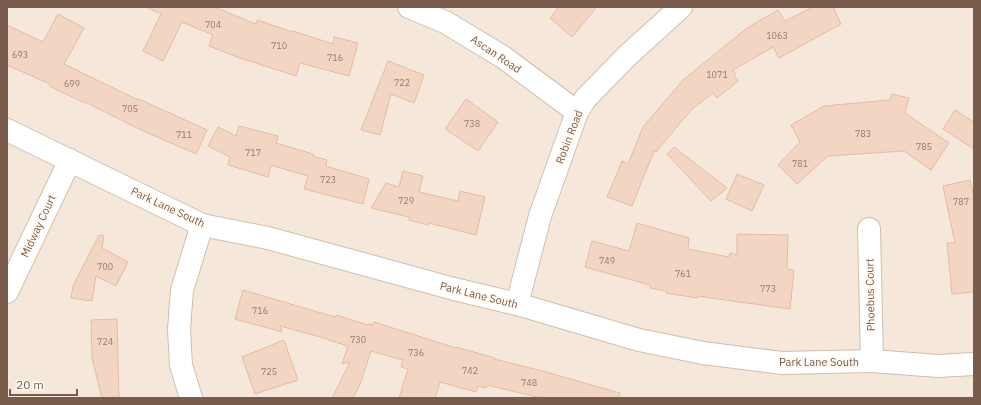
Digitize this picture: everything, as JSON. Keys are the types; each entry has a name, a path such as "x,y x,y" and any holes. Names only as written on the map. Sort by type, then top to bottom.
{"street":[{"name":"Ascan Road","path":"409,7 445,22 503,57 577,112"},
{"name":"Robin Road","path":"517,304 540,216 577,112 586,98 628,55 681,7"},
{"name":"Park Lane South","path":"7,130 202,224 268,238 454,289 517,304 639,340 703,353 782,363 872,361 938,366 974,364"},
{"name":"Midway Court","path":"7,292 70,160"},
{"path":"191,398 182,365 179,329 182,290 202,224"},
{"name":"Phoebus Court","path":"869,229 872,361"}],"shaded area":[{"path":"7,7 974,7 974,398 7,398"}],"building":[{"path":"146,7 214,7 256,24 257,20 333,44 334,37 358,43 349,76 300,63 296,76 237,57 209,46 213,35 182,22 163,61 143,51 161,14"},
{"path":"559,7 597,7 572,37 550,18"},
{"path":"813,7 833,7 841,24 779,58 773,47 733,70 736,74 734,76 738,81 717,98 713,93 692,109 656,152 654,151 632,206 607,197 622,161 628,164 643,127 683,80 747,28 778,10 785,21"},
{"path":"58,14 84,28 64,64 138,100 139,99 207,130 196,154 139,129 49,86 50,84 7,65 7,25 43,42"},
{"path":"388,61 424,75 414,103 391,94 380,135 361,130"},
{"path":"892,94 909,98 905,113 949,143 931,170 904,151 828,156 797,184 778,165 800,142 791,125 824,106 890,100"},
{"path":"466,99 498,122 478,151 445,129"},
{"path":"955,110 974,122 974,149 943,129"},
{"path":"239,126 278,136 276,143 313,154 313,156 327,160 326,166 369,179 363,204 304,189 308,176 271,165 268,177 228,165 230,157 208,146 218,127 236,136"},
{"path":"674,147 727,188 711,201 667,154"},
{"path":"403,171 423,176 419,192 458,201 460,191 485,197 476,235 429,223 428,225 409,220 409,217 371,208 386,183 399,187"},
{"path":"737,174 764,185 752,211 726,199"},
{"path":"970,180 974,197 974,292 952,294 947,243 955,243 943,186"},
{"path":"637,223 689,238 688,249 729,257 730,253 737,255 737,234 788,235 787,269 794,270 790,309 666,293 666,291 650,288 650,285 585,267 592,241 629,251"},
{"path":"99,235 104,236 102,248 128,262 116,286 96,276 92,301 71,298 73,286"},
{"path":"243,290 335,317 336,315 368,325 373,325 374,322 456,348 495,358 494,359 620,393 619,398 541,398 487,385 486,388 478,386 476,392 440,382 435,398 399,398 408,369 401,367 403,360 371,351 361,382 353,398 332,398 350,362 342,364 348,346 280,326 282,332 235,319"},
{"path":"117,319 119,398 102,398 92,358 91,320"},
{"path":"284,340 298,380 255,394 242,357"}]}
